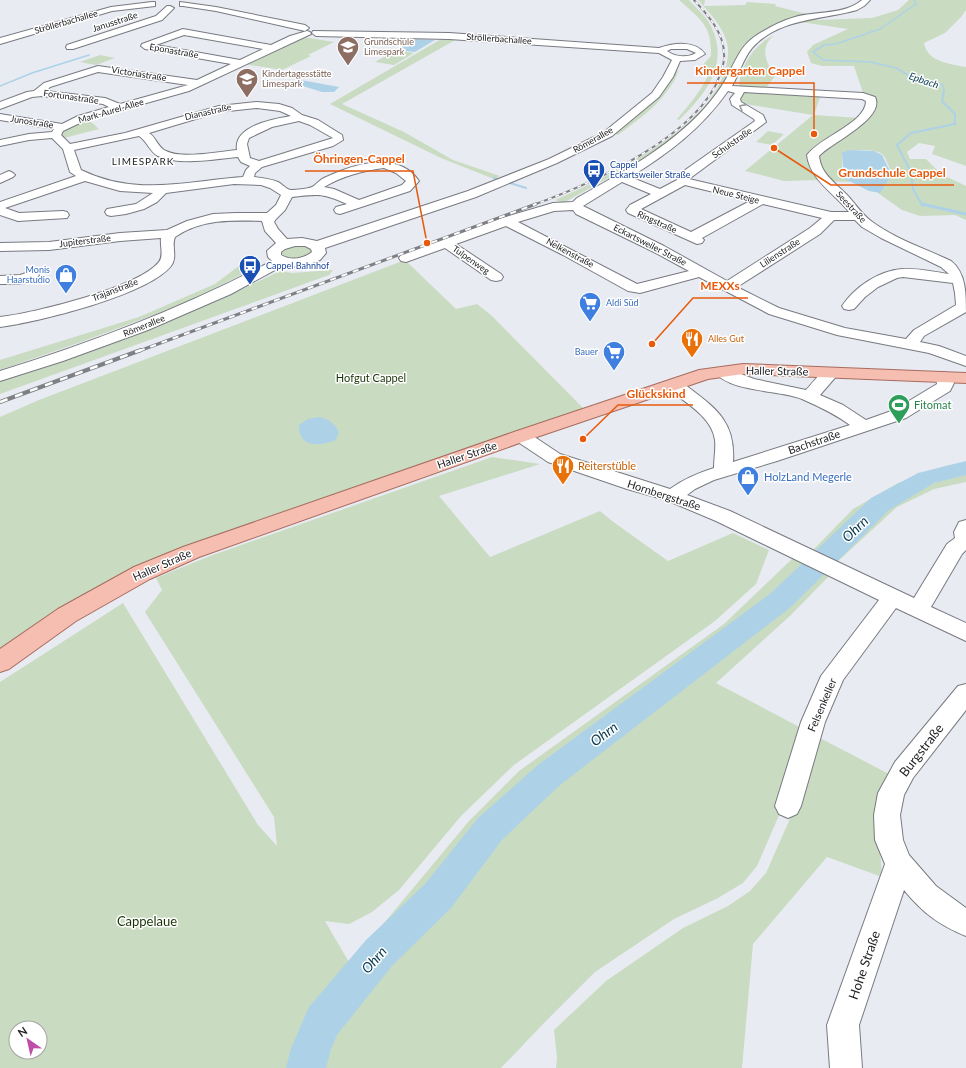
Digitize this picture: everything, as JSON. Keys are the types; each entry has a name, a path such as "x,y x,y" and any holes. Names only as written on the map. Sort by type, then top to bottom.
{"main road":[{"name":"Haller Straße","path":"0,662 67,615 142,573 191,552 252,529 704,374 743,370 966,378"}],"street":[{"path":"406,258 507,221 553,207 576,206 581,201 621,178 668,147 685,133 730,88 732,77 743,53 752,43 768,33 815,11 856,8 866,0"},
{"name":"Ströllerbachallee","path":"0,41 111,9 133,6 160,6"},
{"path":"160,6 199,6 253,16 289,26 300,33"},
{"name":"Janusstraße","path":"70,47 159,18 160,6"},
{"path":"104,26 124,30"},
{"name":"Eponastraße","path":"240,63 145,46 183,32 274,48"},
{"name":"Ströllerbachallee","path":"300,33 318,32 337,34 450,36 662,51"},
{"name":"Mark-Aurel-Allee","path":"55,135 59,130 82,118 178,92 274,48 300,33"},
{"path":"77,37 91,40"},
{"path":"670,47 682,47 694,48 701,52 700,56 696,57 677,58 667,56 662,51 670,47"},
{"name":"Römerallee","path":"317,246 359,233 500,183 553,161 608,134 656,95 668,78 677,58"},
{"name":"Victoriastraße","path":"37,93 47,85 98,68 197,84"},
{"name":"Schulstraße","path":"683,181 682,178 761,122 759,117 734,101 740,93 730,88"},
{"name":"Seestraße","path":"730,88 863,96 871,99 870,109 863,118 826,143 813,155 813,163 822,179 842,196 857,216 870,227 952,269 964,300 963,307 955,314 919,332 910,345"},
{"name":"Fortunastraße","path":"0,106 14,99 37,93 105,101 119,108"},
{"name":"Dianastraße","path":"68,148 139,132 186,117 234,106 263,104 283,108 297,114 299,118 311,122 338,137 338,140 258,165"},
{"name":"Junostraße","path":"0,117 64,127"},
{"path":"247,181 250,172 258,165 245,160 242,153 242,139 247,133 262,126 299,118"},
{"path":"139,132 148,137 160,152 166,155 188,158 242,153"},
{"path":"0,143 29,137 55,135 68,148 76,172 86,177 122,187 163,189 226,181 247,181 270,183 288,194 317,190 338,194 358,204"},
{"path":"317,190 320,185 328,180 374,165 390,166 410,176 413,181 406,188 340,210"},
{"path":"0,206 86,177"},
{"path":"621,178 661,193 683,181"},
{"name":"Neue Steige","path":"683,181 831,216 857,216"},
{"path":"111,212 138,208 157,198 163,189"},
{"name":"Ringstraße","path":"661,193 632,210 635,213 694,238 760,200"},
{"path":"285,244 272,231 268,222 270,217 281,207 288,194"},
{"name":"Eckartsweiler Straße","path":"576,206 580,211 659,249 774,311 842,332 933,349 966,361"},
{"path":"0,211 18,217 63,215"},
{"path":"170,234 196,221 225,216 270,217"},
{"name":"Lilienstraße","path":"727,287 815,231 831,216"},
{"name":"Nelkenstraße","path":"507,221 568,252 633,288 640,289 701,272"},
{"name":"Jupiterstraße","path":"0,247 50,246 120,237 170,234"},
{"name":"Trajanstraße","path":"0,322 16,321 94,299 142,280 164,265 169,254 166,242 170,234"},
{"path":"303,242 317,246 320,249 319,253 310,260 296,262 282,261 273,254 276,248 285,244 303,242"},
{"name":"Tulpenweg","path":"446,243 496,277"},
{"name":"Römerallee","path":"0,376 81,350 168,317 227,290 282,261"},
{"path":"849,306 868,287 894,273 957,279"},
{"path":"0,280 22,279 32,275"},
{"path":"723,372 726,375 738,380 809,397 847,414 863,426"},
{"path":"809,397 832,372"},
{"name":"Bachstraße","path":"673,496 688,485 723,471 763,460 900,414 940,390 946,383 944,377"},
{"path":"674,384 706,410 718,424 724,436 723,471"},
{"name":"Hornbergstraße","path":"522,436 554,458 634,486 673,496 723,516 893,597"},
{"path":"919,609 954,549 965,542 964,532 966,527"},
{"path":"893,597 966,634"},
{"name":"Felsenkeller","path":"788,806 813,722 833,676 893,597"},
{"name":"Burgstraße","path":"966,693 904,770 891,794 887,815 889,840 899,864 926,894 954,917 966,922"},
{"name":"Hohe Straße","path":"846,1068 843,1025 899,864"}],"green space":[{"path":"679,0 689,0 701,12 711,26 716,40 718,53 712,78 706,89 679,120 677,119 696,96 710,70 702,66 711,56 711,45 707,30 699,18"},
{"path":"698,0 705,0 704,6 745,5 747,2 776,4 775,6 811,15 790,20 752,37 742,49 722,88 699,115 678,135 657,151 563,203 555,200 578,190 634,161 663,142 689,122 710,100 723,75 728,49 727,42 721,29"},
{"path":"909,0 966,0 966,10 961,17 945,33 924,43 930,54 940,61 966,67 966,166 932,154 935,146 919,143 907,152 910,159 926,159 941,174 966,186 966,220 955,215 920,216 902,210 878,193 892,175 886,159 880,153 863,150 842,152 842,172 850,182 825,181 815,155 874,107 864,96 854,66 822,66 811,63 807,52 813,45 848,29 801,22 815,18 817,20 872,18 898,10"},
{"path":"774,35 769,40 765,50 769,66 775,76 766,88 739,88 742,71 749,57 760,44"},
{"path":"304,37 334,42 308,55 311,56 282,70 244,64"},
{"path":"443,38 457,39 342,104 404,132 453,160 500,176 494,179 441,158 330,104"},
{"path":"396,50 414,53 394,65 375,62"},
{"path":"100,55 115,58 96,65 80,62"},
{"path":"679,70 668,90 653,107 618,135 612,133"},
{"path":"747,89 821,94 814,115 860,118 816,150 821,180 784,181 745,171 813,115 745,104 739,99"},
{"path":"90,121 99,129 64,138 60,136 60,132 78,123"},
{"path":"768,131 784,134 772,145 756,142"},
{"path":"291,245 307,245 315,251 299,259 291,259 282,256 281,252"},
{"name":"Hofgut Cappel","path":"405,260 456,309 477,304 491,315 585,410 251,525 0,654 0,417 39,400"},
{"path":"240,265 257,267 180,305 0,370 0,360 139,317 215,284"},
{"path":"333,270 329,275 0,394 0,381 129,337 222,299 280,271 292,273"},
{"name":"Cappelaue","path":"492,457 540,464 439,496 490,557 600,511 668,561 733,533 769,550 756,584 715,621 514,765 461,816 399,890 372,912 349,924 325,921 350,964 469,821 519,771 724,624 794,557 831,574 791,615 716,683 805,730 783,806 757,866 743,883 718,898 674,919 595,972 501,1068 0,1068 0,682 123,603 258,825 277,846 274,817 145,612 162,590 156,578 210,556"},
{"path":"966,462 966,482 934,489 897,507 836,563 812,551 853,509 898,483 945,466"},
{"path":"816,736 889,774 878,822 882,877 827,857 753,944 742,1068 556,1068 557,1058 554,1030 606,981 683,928 728,906 750,891 766,873 796,805"}],"water":[{"path":"416,39 435,40 415,52 397,50"},
{"path":"301,80 339,87 334,92 322,92 293,83"},
{"path":"850,150 874,151 882,155 892,175 880,193 869,191 841,177 840,175 843,169 842,152"},
{"path":"319,417 328,420 335,426 339,432 336,440 323,444 312,444 306,442 303,438 300,433 299,425 308,419"}],"waterway":[{"name":"Epbach","path":"914,0 916,4 880,29 836,44 824,45 813,52 823,60 871,62 896,68 908,75 943,85 944,90"},
{"path":"0,86 32,73 89,55"},
{"name":"Epbach","path":"924,205 922,205 913,189 911,172 897,145 911,133 955,124 955,114 942,101 944,90"},
{"path":"494,178 526,188"},
{"name":"Epbach","path":"922,204 966,214"},
{"name":"Ohrn","path":"306,1068 311,1048 323,1021 379,953 438,896 490,829 549,775 781,600 880,504 926,478 966,468"}],"railway":[{"path":"533,205 584,185 640,155 666,138 690,119 708,98 720,75 724,62 723,46 714,25 694,0"},
{"path":"139,351 536,204"},
{"path":"0,402 141,350"}],"place":[{"name":"Grundschule Limespark","path":"348,66"},
{"name":"Kindertagesstätte Limespark","path":"247,98"},
{"name":"Kindergarten Cappel","path":"814,134"},
{"name":"Grundschule Cappel","path":"774,148"},
{"name":"Cappel Eckartsweiler Straße","path":"594,190"},
{"name":"Öhringen-Cappel","path":"427,243"},
{"name":"Cappel Bahnhof","path":"250,286"},
{"name":"Monis Haarstudio","path":"66,294"},
{"name":"Aldi Süd","path":"590,322"},
{"name":"MEXXs","path":"652,344"},
{"name":"Alles Gut","path":"692,358"},
{"name":"Bauer","path":"614,372"},
{"name":"Fitomat","path":"899,424"},
{"name":"Glückskind","path":"583,439"},
{"name":"Reiterstüble","path":"563,486"},
{"name":"HolzLand Megerle","path":"748,496"}],"district":[{"name":"LIMESPARK","path":"143,161"}]}
